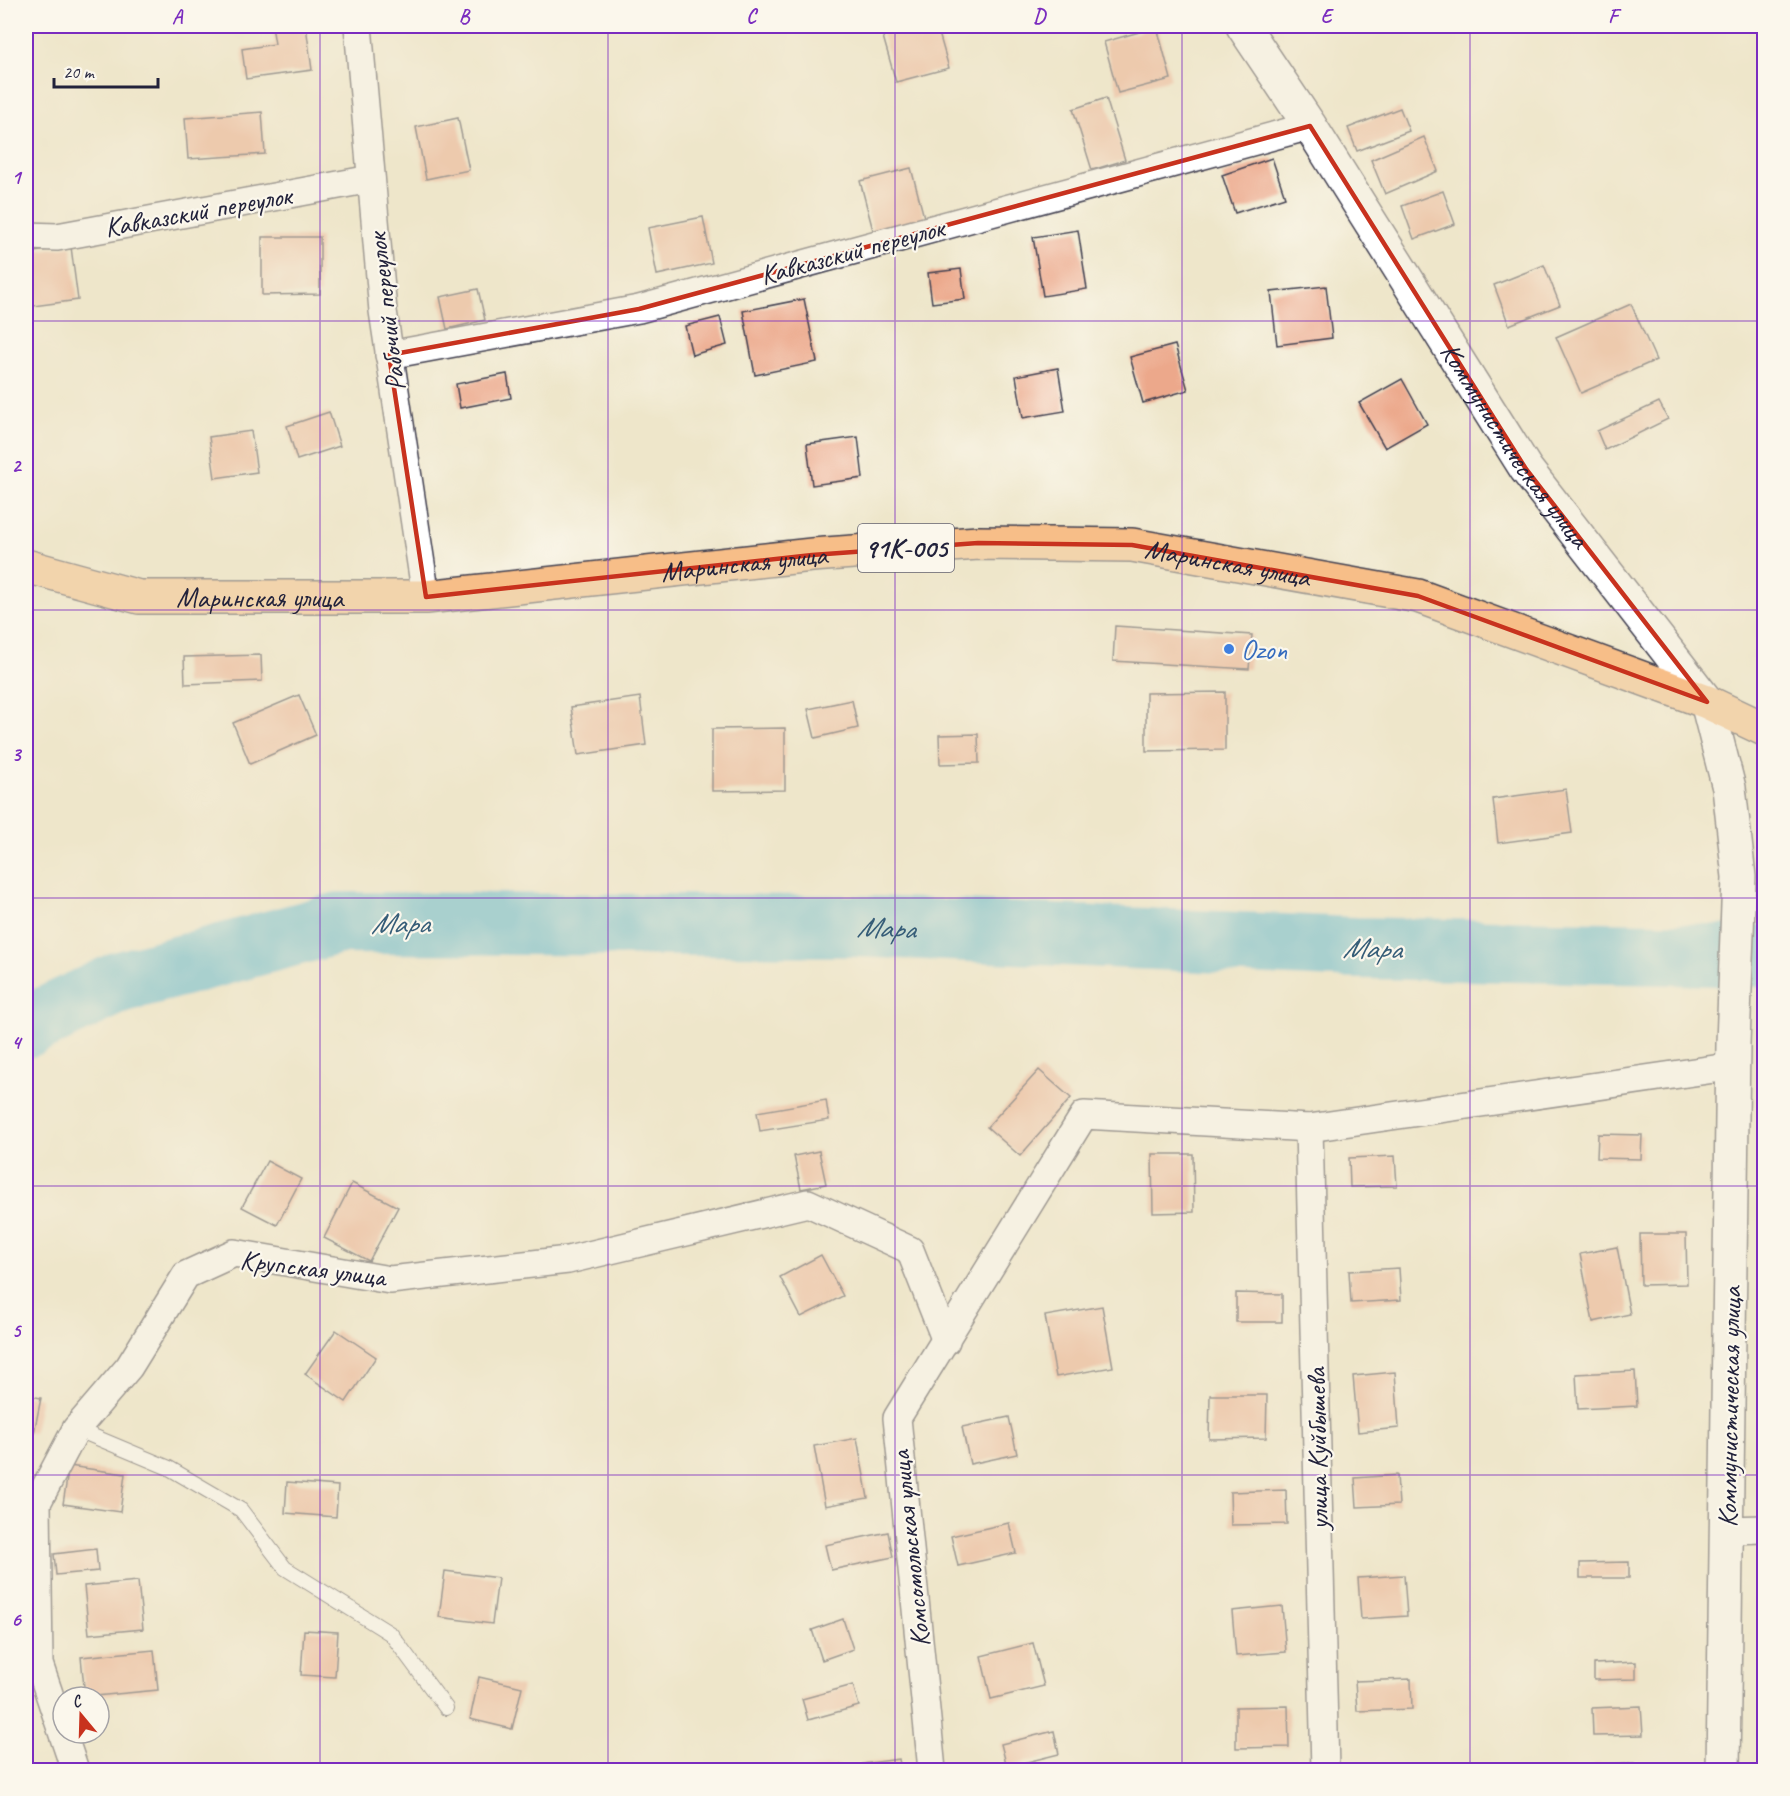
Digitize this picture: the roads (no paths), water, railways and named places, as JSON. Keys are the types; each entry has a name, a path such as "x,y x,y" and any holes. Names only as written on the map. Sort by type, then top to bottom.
{"main road":[{"name":"Маринская улица","path":"29,570 139,597 426,597 812,555 943,545 978,543 1132,545 1418,596 1707,702 1764,729"}],"street":[{"name":"Рабочий переулок","path":"358,26 382,311 426,597"},
{"name":"Коммунистическая улица","path":"1243,26 1310,126 1526,469 1707,702 1729,788 1739,878 1734,1055 1724,1770"},
{"name":"Кавказский переулок","path":"389,354 639,309 1310,126"},
{"name":"Кавказский переулок","path":"26,237 57,237 371,179"},
{"path":"1310,1128 1734,1055"},
{"name":"Комсомольская улица","path":"932,1770 897,1418 1084,1115 1310,1128"},
{"name":"улица Куйбышева","path":"1310,1128 1325,1770"},
{"name":"Крупская улица","path":"75,1770 32,1662 37,1503 76,1429 129,1366 186,1275 234,1253 390,1280 568,1260 808,1203 910,1250 946,1341"},
{"path":"1727,1530 1764,1529"}],"lane":[{"path":"76,1429 169,1468 241,1510 285,1568 391,1634 446,1708"}],"waterway":[{"name":"Мара","path":"26,1027 120,982 339,923 851,926 1356,948 1764,956"}],"place":[{"name":"Ozon","path":"1229,649"}]}
